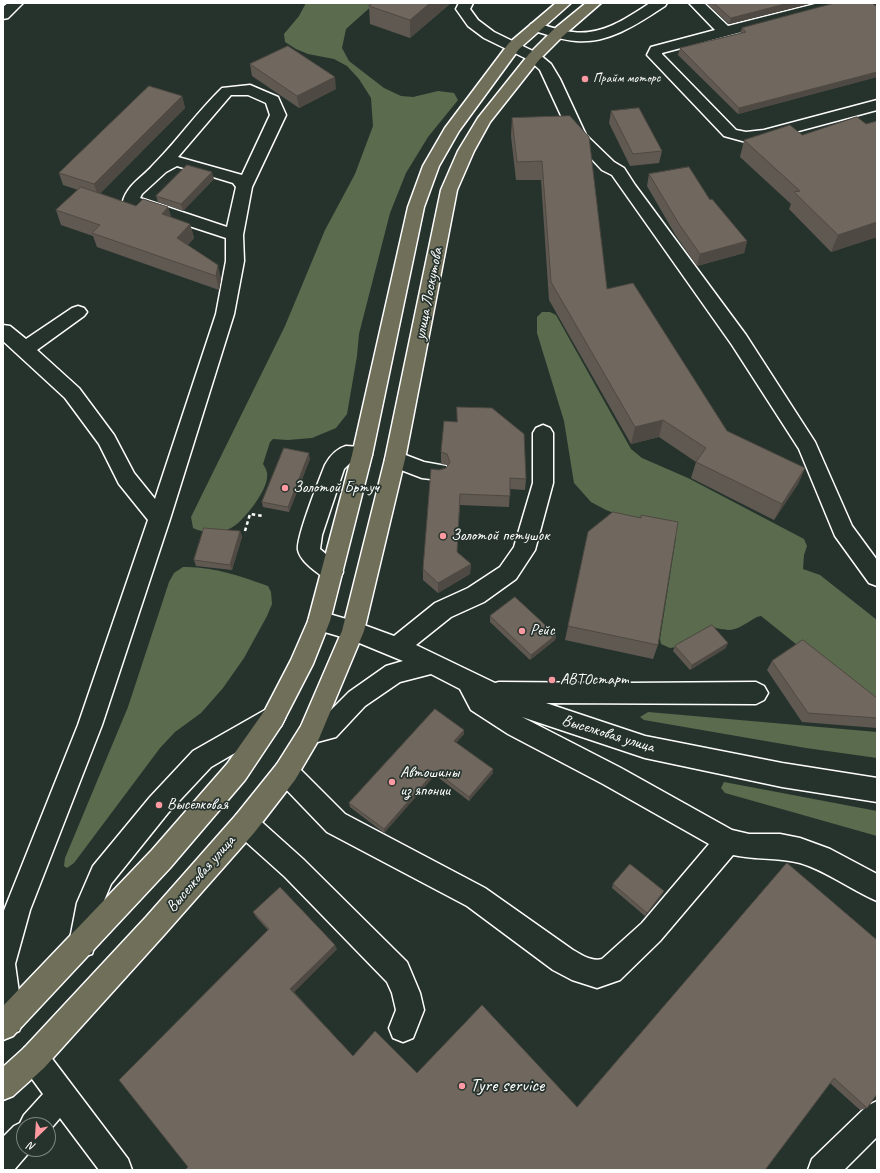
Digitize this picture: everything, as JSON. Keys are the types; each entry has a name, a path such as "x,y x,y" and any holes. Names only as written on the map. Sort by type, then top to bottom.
{"main road":[{"name":"улица Лоскутова","path":"318,621 362,455 416,207 431,166 451,131 514,46 564,3"},
{"name":"улица Лоскутова","path":"353,631 395,459 449,190 466,151 484,121 534,56 558,33 594,3"},
{"path":"6,1023 161,859 231,777 273,718 302,664 318,621"},
{"name":"Выселковая улица","path":"3,1086 34,1058 155,926 245,824 286,772 310,734 353,631"}],"street":[{"path":"3,15 16,3"},
{"path":"466,3 463,10 473,23 489,34 534,56 546,67 553,79 579,137 608,166 618,172 628,188 739,340 808,447 843,530 877,577"},
{"path":"536,27 580,37 601,35 660,3"},
{"path":"696,3 725,31"},
{"path":"835,3 773,12 725,31 656,50 654,55 730,133 746,137 765,135 877,105"},
{"path":"3,960 17,910 90,724 159,519 225,314 235,261 234,235 244,187 278,115 273,100 250,90 227,92 214,104 160,168 134,192 131,201 234,235"},
{"path":"160,168 176,161 239,179 244,187"},
{"path":"25,349 78,312"},
{"path":"3,331 25,349 72,393 107,440 126,478 159,519"},
{"path":"397,647 443,610 476,595 508,573 524,550 543,483 543,432"},
{"path":"332,572 313,557 309,550 311,535 335,465 346,454 362,455"},
{"path":"395,459 422,470 439,472"},
{"name":"Выселковая улица","path":"318,621 353,631 397,647 516,704 645,747 782,775 877,790"},
{"path":"310,734 328,729 357,699 394,673 432,664"},
{"path":"756,693 626,694 478,687 479,702 516,726 612,776 728,841 749,846 780,846 800,851 821,858 877,888"},
{"path":"82,944 90,903 102,875 159,805 202,759 273,718"},
{"path":"286,772 336,823 476,898 563,960 582,970 597,974 610,970 651,932 728,841"},
{"path":"245,824 294,868 397,972 406,993 410,1010 403,1028"},
{"path":"3,968 6,1023"},
{"path":"34,1058 117,1170"},
{"path":"41,1117 61,1096"},
{"path":"823,1170 877,1116"},
{"path":"3,1159 16,1145"}],"path":[{"path":"245,531 250,514 263,516"}],"green space":[{"path":"306,3 375,3 346,29 342,48 349,61 384,88 401,96 413,97 438,91 454,93 458,100 428,137 406,173 390,213 359,334 357,356 347,414 336,428 312,438 288,440 273,439 270,442 263,464 267,474 266,484 258,499 234,526 229,529 216,532 206,532 193,528 191,517 285,326 325,230 355,174 373,126 371,98 359,79 347,66 334,59 308,54 285,42 284,34 299,16"},
{"path":"542,312 550,312 556,315 631,449 642,458 688,478 804,539 807,546 804,555 803,569 820,575 877,620 877,709 761,616 744,625 730,630 710,626 676,647 670,648 661,644 660,639 676,537 606,510 591,502 574,483 564,421 537,333 537,317"},
{"path":"183,567 215,570 236,575 268,586 271,592 272,604 244,658 223,688 201,713 175,732 160,748 74,863 67,868 64,866 65,858 128,707 169,582 174,573"},
{"path":"648,712 877,732 877,758 806,748 644,720 640,717"},
{"path":"724,782 877,811 877,836 725,793 721,788"}],"building":[{"path":"373,3 430,3 410,20 369,6"},
{"path":"714,3 789,3 731,18"},
{"path":"835,3 872,3 877,7 877,72 739,108 680,48 746,32 742,28"},
{"path":"288,46 335,77 297,96 250,64"},
{"path":"149,86 182,96 94,184 59,173"},
{"path":"639,108 662,151 633,154 611,111"},
{"path":"570,116 589,137 607,289 633,283 727,431 805,468 782,504 696,462 706,448 663,420 635,427 551,282 542,161 517,162 512,118"},
{"path":"857,117 866,124 877,121 877,222 838,235 794,192 800,191 744,140 790,125 802,135"},
{"path":"187,165 212,172 181,204 156,196"},
{"path":"689,167 710,200 712,199 747,241 700,254 679,224 649,174"},
{"path":"81,187 136,206 143,199 168,207 162,214 190,224 177,238 218,265 216,276 92,233 100,225 56,210"},
{"path":"457,407 492,408 524,434 526,479 510,478 510,496 460,494 457,552 471,564 438,583 423,569 431,469 439,470 446,468 450,462 447,454 441,452 444,421 457,422"},
{"path":"284,448 309,453 288,507 262,502"},
{"path":"613,512 641,518 641,515 678,522 658,645 568,626 588,532"},
{"path":"204,528 240,531 230,565 194,560"},
{"name":"Рейс","path":"515,597 556,635 531,655 490,616"},
{"path":"712,625 728,643 692,665 675,646"},
{"path":"803,640 877,698 877,718 808,713 772,661"},
{"path":"435,709 464,730 454,741 493,769 469,797 435,771 384,829 349,803"},
{"path":"787,863 877,940 877,1094 867,1108 834,1078 765,1170 185,1170 188,1167 119,1080 269,929 253,912 280,887 335,945 290,989 353,1056 375,1031 417,1073 482,1005 577,1107"},
{"path":"630,864 664,891 647,913 613,884"}],"place":[{"name":"Прайм моторс","path":"585,79"},
{"name":"Золотой Бртуч","path":"285,488"},
{"name":"Золотой петушок","path":"443,536"},
{"name":"Рейс","path":"522,631"},
{"name":"АВТОстарт","path":"552,680"},
{"name":"Автошины из японии","path":"392,782"},
{"name":"Выселковая","path":"159,805"},
{"name":"Tyre service","path":"462,1086"}]}
